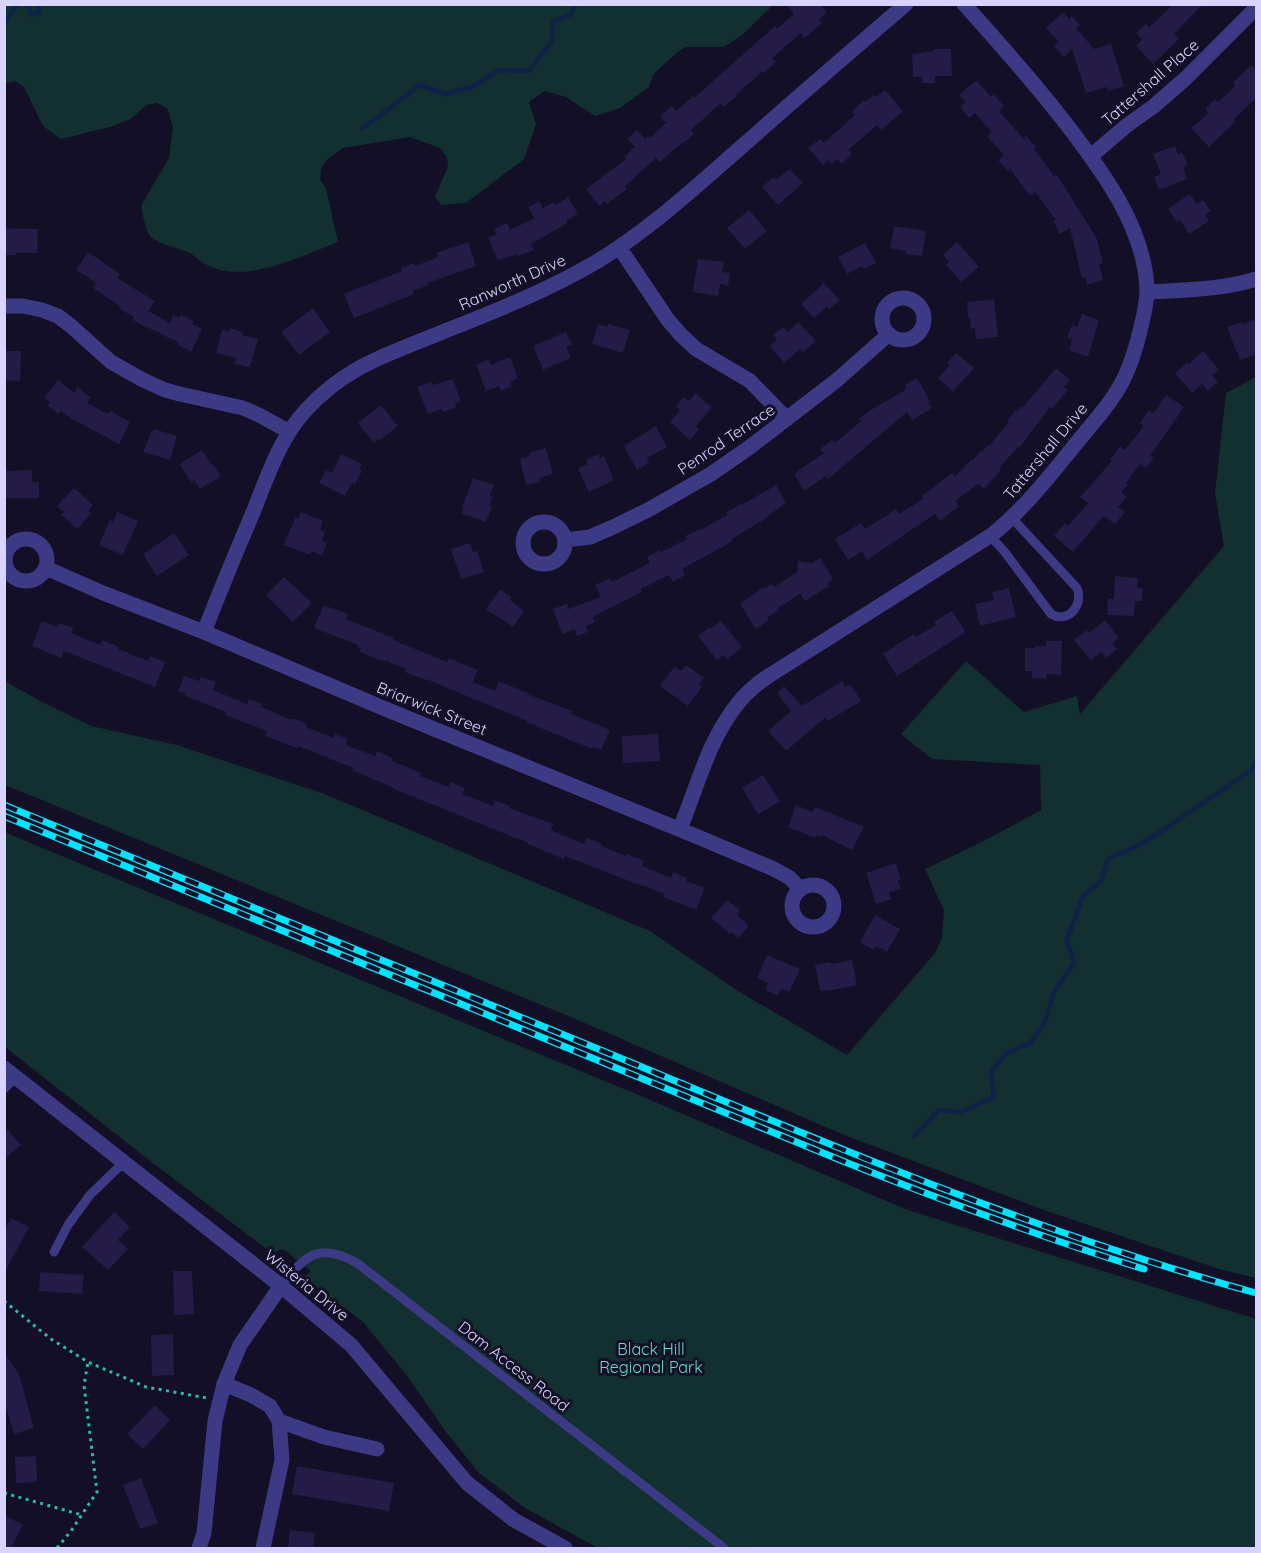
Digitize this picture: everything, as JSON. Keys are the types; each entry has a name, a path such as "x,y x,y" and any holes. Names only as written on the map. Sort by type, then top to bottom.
{"street":[{"name":"Ranworth Drive","path":"204,632 271,466 288,431 317,399 334,384 378,357 542,291 619,248 675,204 906,4"},
{"name":"Tattershall Drive","path":"680,829 716,740 729,715 746,694 767,677 990,536 1012,518 1057,468 1115,394 1135,352 1147,292 1144,270 1133,230 1123,209 1091,156 1028,76 964,4"},
{"name":"Tattershall Place","path":"1091,156 1186,78 1257,8"},
{"path":"619,248 668,320 681,335 696,349 750,381 787,419"},
{"path":"1147,292 1224,287 1257,279"},
{"path":"4,306 35,308 58,316 111,362 143,380 165,390 243,408 288,431"},
{"name":"Penrod Terrace","path":"565,540 590,537 648,510 737,457 837,380 889,334"},
{"name":"Briarwick Street","path":"46,568 774,869 790,879 800,889"},
{"name":"Wisteria Drive","path":"10,1072 281,1286 351,1345 467,1483 514,1520 565,1548"},
{"path":"199,1548 204,1533 215,1421 224,1383 240,1345 281,1286"},
{"path":"224,1383 270,1406 279,1421 282,1460 263,1548"},
{"path":"279,1421 324,1437 377,1449"}],"lane":[{"path":"990,536 1051,614 1060,617 1074,610 1080,599 1077,588 1012,518"},
{"path":"4,1089 10,1072"},
{"path":"54,1252 68,1225 90,1195 124,1162"},
{"name":"Dam Access Road","path":"281,1286 302,1261 317,1254 334,1253 357,1263 724,1548"}],"path":[{"path":"4,1301 51,1339 88,1362 146,1387 220,1401"},
{"path":"57,1548 97,1492 84,1385 88,1362"},
{"path":"4,1493 82,1515"}],"green space":[{"path":"4,5 773,5 742,35 724,47 686,47 677,52 653,75 649,87 620,108 595,116 566,97 545,91 529,102 536,124 524,159 466,203 441,205 435,196 448,167 447,157 440,148 410,137 343,148 327,160 321,168 320,179 326,189 338,242 274,266 240,272 224,271 209,266 190,253 155,240 147,230 141,206 169,158 173,127 167,108 157,103 147,105 130,119 110,127 61,139 43,126 24,87 15,81 5,83"},
{"path":"1256,377 1256,1278 1219,1269 1041,1209 844,1135 573,1018 5,785 5,681 91,726 177,745 322,793 650,931 738,991 847,1055 935,953 942,938 944,910 925,869 1041,810 1040,765 932,759 901,734 966,661 1024,712 1077,696 1080,714 1224,546 1215,493 1226,393"},
{"name":"Black Hill Regional Park","path":"4,832 641,1096 905,1209 1256,1319 1256,1548 598,1548 525,1508 479,1473 446,1432 408,1377 363,1322 304,1277 311,1271 283,1249 272,1253 5,1047"}],"building":[{"path":"786,4 820,4 827,12 819,19 822,23 805,38 801,33 772,58 776,62 764,73 763,71 724,107 721,103 691,130 694,134 684,143 660,162 656,158 625,186 627,189 607,204 605,201 599,206 586,189 626,159 624,157 635,147 627,139 637,130 645,139 648,136 650,138 666,123 660,116 672,106 676,111 693,96 694,98 775,26 777,29 794,14"},
{"path":"1174,4 1203,4 1174,34 1179,39 1153,64 1136,46 1142,40 1136,33 1146,24 1149,27"},
{"path":"1063,12 1069,19 1072,16 1080,25 1076,28 1094,49 1111,44 1124,86 1108,91 1107,87 1086,93 1072,49 1064,57 1054,46 1059,42 1046,28"},
{"path":"934,49 951,49 952,76 935,76 935,83 922,83 922,77 913,77 912,54 934,51"},
{"path":"1251,65 1257,71 1257,97 1209,147 1191,128 1208,113 1205,109 1215,99 1218,102 1235,86 1233,83"},
{"path":"976,80 991,97 994,94 1004,106 999,111 1023,138 1026,136 1036,147 1034,149 1064,186 1097,239 1103,263 1099,264 1103,280 1087,285 1085,277 1082,278 1070,228 1060,234 1053,221 1056,220 1035,192 1030,196 1010,169 1008,171 998,160 1004,155 987,136 992,132 975,113 969,118 960,107 966,102 959,95"},
{"path":"885,90 903,111 881,130 877,125 848,150 852,154 842,164 837,159 832,164 828,160 823,165 808,148 820,139 824,143 855,115 852,111 864,100 865,102 874,95 876,97"},
{"path":"1175,146 1178,154 1183,153 1188,165 1183,167 1187,179 1159,190 1154,177 1161,174 1153,154"},
{"path":"790,169 803,183 778,205 762,187 774,177 776,180"},
{"path":"1190,194 1197,204 1203,200 1211,211 1205,215 1209,221 1189,234 1180,220 1177,222 1168,209"},
{"path":"568,197 578,214 531,244 534,250 498,260 488,238 497,234 494,229 507,223 510,230 535,218 528,207 539,201 543,208 554,202 556,205"},
{"path":"749,210 767,231 745,249 727,228"},
{"path":"894,226 926,231 922,256 905,254 906,251 890,248"},
{"path":"4,228 38,229 37,253 4,255"},
{"path":"468,242 476,266 428,283 429,285 412,291 414,294 354,318 344,294 402,271 401,268 414,263 415,266 438,257 436,253"},
{"path":"957,242 979,267 961,282 946,265 949,262 943,255"},
{"path":"865,243 876,263 864,269 862,266 847,274 838,257"},
{"path":"88,252 120,274 117,278 155,301 148,311 170,323 173,315 179,318 181,315 194,321 192,324 202,329 191,352 178,345 179,343 133,320 134,317 93,288 96,283 76,270"},
{"path":"698,259 724,262 722,272 730,273 728,286 720,284 718,296 693,292"},
{"path":"824,283 840,300 814,318 801,304"},
{"path":"994,299 998,337 976,339 975,328 971,329 970,318 968,318 967,302"},
{"path":"313,308 330,332 299,355 281,332"},
{"path":"1082,314 1099,320 1088,357 1069,350 1072,339 1067,337 1072,325 1077,327"},
{"path":"1257,319 1257,354 1240,360 1227,327"},
{"path":"798,322 816,341 803,352 800,349 784,363 770,346 777,339 773,335 783,327 788,332"},
{"path":"598,324 607,327 608,324 630,330 623,353 592,344"},
{"path":"230,328 243,332 242,335 258,339 250,367 235,364 236,358 216,353 222,330 229,332"},
{"path":"566,332 572,345 566,347 571,358 543,370 533,346"},
{"path":"6,351 21,351 20,381 4,380"},
{"path":"1203,351 1219,370 1212,375 1218,382 1208,391 1202,384 1192,393 1175,373"},
{"path":"956,353 974,368 953,392 938,378 950,365 947,363"},
{"path":"510,357 518,378 510,382 512,386 501,391 499,386 486,391 476,365 489,359 491,365"},
{"path":"1056,368 1070,380 1064,387 1068,390 1052,409 1050,407 984,489 978,484 955,501 959,506 940,521 935,514 867,560 862,551 848,560 835,539 861,523 865,529 896,509 899,514 923,499 922,496 952,473 955,477 972,459 989,446 1015,411 1023,407"},
{"path":"917,378 932,408 912,420 907,412 828,479 826,476 804,491 794,474 824,453 820,449 832,440 835,443 869,411 907,389 905,385"},
{"path":"453,379 461,401 455,404 457,407 428,414 417,387 431,382 433,385"},
{"path":"58,380 74,393 78,387 91,397 87,403 108,414 110,411 130,422 119,444 73,420 61,411 58,414 47,405 50,402 44,398"},
{"path":"696,393 712,408 696,426 699,429 690,440 670,422 680,410 676,406 684,397 689,401"},
{"path":"1166,395 1184,407 1150,456 1154,458 1146,468 1140,464 1126,483 1128,484 1121,492 1127,497 1118,507 1125,512 1115,524 1104,516 1073,552 1054,536 1065,523 1068,526 1088,503 1080,497 1112,461 1110,460 1120,446 1125,450 1144,426 1140,423 1149,410 1154,413"},
{"path":"381,405 398,426 374,443 358,423"},
{"path":"656,426 667,447 647,458 649,463 637,470 624,446"},
{"path":"154,429 177,436 170,460 143,452"},
{"path":"546,448 553,474 539,478 540,482 526,485 520,459 530,456 529,453"},
{"path":"202,450 221,476 200,489 194,480 191,482 180,464"},
{"path":"341,454 362,464 359,470 362,471 345,496 319,483 326,470 332,473"},
{"path":"599,454 600,458 604,456 614,480 589,492 578,468 588,464 586,460"},
{"path":"32,470 32,482 39,482 39,498 4,498 4,471"},
{"path":"473,478 494,485 490,496 493,497 489,506 492,507 486,522 461,513"},
{"path":"776,485 786,503 732,539 733,541 682,569 685,575 673,582 669,575 641,589 642,592 593,617 595,622 586,626 588,632 577,636 575,629 562,634 553,609 567,604 568,609 601,597 595,585 610,578 612,582 650,563 647,557 687,539 685,536 701,530"},
{"path":"74,488 93,505 88,511 92,513 77,529 61,515 64,512 57,506"},
{"path":"117,512 138,521 123,555 99,545 110,519 113,522"},
{"path":"301,512 323,521 320,530 325,532 322,540 327,542 322,556 311,551 310,555 284,545 295,518 298,519"},
{"path":"174,533 189,555 157,576 143,554"},
{"path":"470,543 473,552 477,551 484,572 461,579 451,549"},
{"path":"820,558 833,579 827,583 829,586 805,601 800,594 778,608 779,610 767,618 769,620 756,629 740,604 762,588 772,584 774,587 797,572 798,561 812,563"},
{"path":"1115,576 1138,578 1137,588 1143,588 1142,601 1135,601 1134,616 1107,615 1108,599 1114,599"},
{"path":"284,577 312,603 293,622 266,595"},
{"path":"1009,588 1016,617 980,626 975,604 994,600 992,592"},
{"path":"500,589 524,611 513,627 486,609"},
{"path":"323,605 348,614 346,619 394,638 393,640 447,662 449,658 478,670 473,682 495,691 499,681 572,711 571,714 610,730 601,750 593,746 592,749 405,672 406,669 385,660 385,662 360,652 358,645 314,628"},
{"path":"952,611 966,632 897,676 883,654 914,634 916,637 936,625 934,622"},
{"path":"1105,620 1119,638 1112,644 1117,649 1106,658 1101,652 1091,660 1074,640 1087,630 1089,633"},
{"path":"42,621 57,627 59,623 74,628 71,633 100,645 102,640 148,661 150,656 165,662 155,687 64,651 61,658 32,646"},
{"path":"721,621 742,647 727,659 723,655 717,660 698,636"},
{"path":"1046,641 1062,641 1061,675 1046,674 1046,679 1032,678 1032,671 1025,671 1025,648 1046,646"},
{"path":"686,665 704,678 699,685 702,687 688,706 660,686 674,667 681,671"},
{"path":"184,676 199,681 201,677 216,682 213,690 247,704 249,699 262,704 261,707 307,724 306,727 333,738 335,734 348,739 346,745 375,756 377,751 393,758 392,761 421,773 420,776 448,787 450,782 465,788 462,794 493,806 495,800 510,806 509,808 553,824 551,830 584,844 586,837 602,844 601,846 644,861 642,866 671,878 673,872 687,878 686,881 705,888 696,910 663,897 664,894 642,885 565,856 564,859 396,790 352,770 353,768 298,746 297,748 265,736 267,731 225,715 226,712 178,691"},
{"path":"842,681 845,687 850,684 861,701 828,721 826,717 786,751 768,731 791,711 777,693 784,686 802,706"},
{"path":"658,734 660,761 623,763 622,736"},
{"path":"763,775 780,801 758,814 742,788"},
{"path":"796,805 812,812 815,807 864,827 852,850 822,835 821,837 817,835 815,838 788,827"},
{"path":"896,864 901,879 898,880 901,889 889,892 892,899 876,904 866,873"},
{"path":"727,900 740,910 737,915 749,926 738,938 711,918"},
{"path":"875,915 900,929 887,952 876,946 874,950 860,942"},
{"path":"767,955 800,969 789,992 781,989 778,996 765,990 768,983 757,978"},
{"path":"852,960 857,985 820,991 815,965"},
{"path":"4,1126 21,1145 4,1159"},
{"path":"114,1212 130,1227 118,1240 128,1249 108,1270 82,1247"},
{"path":"11,1218 29,1227 4,1274 4,1231"},
{"path":"173,1271 192,1271 194,1314 174,1315"},
{"path":"40,1272 84,1275 82,1294 39,1291"},
{"path":"173,1334 174,1375 152,1376 151,1335"},
{"path":"4,1353 19,1374 34,1428 14,1434 4,1400"},
{"path":"155,1405 170,1420 143,1449 127,1434"},
{"path":"36,1456 37,1482 16,1483 15,1457"},
{"path":"297,1466 394,1483 389,1511 292,1494"},
{"path":"141,1478 158,1523 140,1529 123,1485"},
{"path":"4,1515 23,1525 11,1548 4,1548"},
{"path":"290,1530 315,1533 313,1548 288,1548"}],"waterway":[{"path":"4,21 20,4"},
{"path":"28,4 31,15 39,12 38,4"},
{"path":"362,129 420,85 446,94 474,86 499,70 529,71 552,41 553,21 570,15 576,4"},
{"path":"914,1136 939,1110 960,1112 994,1097 991,1072 1007,1053 1030,1043 1044,1024 1054,992 1074,963 1067,940 1083,896 1101,881 1108,859 1154,836 1252,770 1256,760"}],"railway":[{"path":"4,805 869,1160 1099,1245 1256,1293"},
{"path":"4,816 845,1162 1069,1245 1144,1269"}]}
